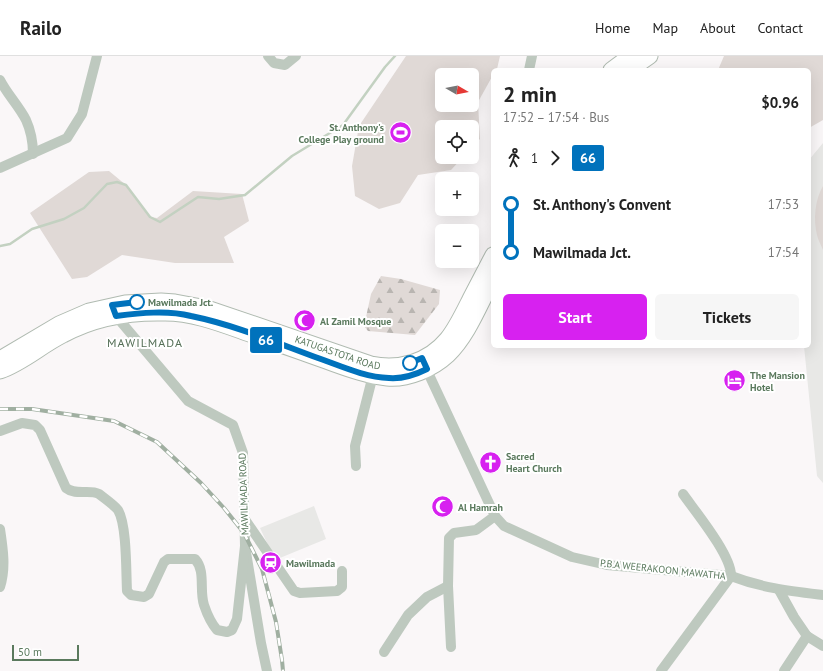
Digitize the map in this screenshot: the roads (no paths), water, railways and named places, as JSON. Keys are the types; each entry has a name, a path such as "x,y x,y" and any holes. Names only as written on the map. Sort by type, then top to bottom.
{"highway":[{"path":"614,68 630,56"},
{"path":"633,68 650,56"},
{"name":"KATUGASTOTA ROAD","path":"0,359 59,324 89,311 179,314 191,316 241,331 345,368 387,378 400,378 420,372 424,364 447,339 491,259"},
{"name":"KATUGASTOTA ROAD","path":"0,371 22,361 63,335 114,311 148,301 175,302 225,313 371,364 389,367 410,363 424,364 442,360 456,346 464,335 491,284"}],"street":[{"path":"0,168 68,138 82,114 97,56"},
{"path":"268,56 274,63 285,65 296,56"},
{"path":"529,68 532,56"},
{"path":"0,80 6,92 26,120 33,139 33,154"},
{"name":"MAWILMADA ROAD","path":"114,311 188,401 233,425 243,453 245,546"},
{"name":"P.B.A WEERAKOON MAWATHA","path":"424,364 495,516 504,526 572,557 607,565 731,576 746,582 779,590 823,595"},
{"path":"356,466 355,446 373,375"},
{"path":"0,431 22,423 35,425 40,430 66,488 71,492 98,494 117,510 121,518 126,547 127,590 131,595 144,597 149,594 164,562 168,559 195,559 200,564 204,604 212,624 217,630 227,632 232,630 237,619 245,546"},
{"path":"661,671 731,576 731,570 722,550 683,494"},
{"path":"451,647 448,586 450,538 454,533 476,530 495,516"},
{"path":"244,518 294,590 300,593 338,591 342,587 342,571"},
{"path":"0,530 4,554 0,587"},
{"path":"245,546 267,671"},
{"path":"384,652 408,615 427,597 448,586"},
{"path":"779,590 794,617 807,636 823,646"},
{"path":"784,671 807,636"}],"waterway":[{"path":"0,246 10,244 32,229 64,219 84,208 107,184 117,182 126,185 150,217 160,222 198,197 219,199 245,195 292,156 343,125 385,67 395,56"}],"railway":[{"path":"0,409 32,409 114,421 157,442 201,483 244,533 262,569 276,622 283,671"}],"place":[{"name":"St. Anthony's College Play ground","path":"400,133"},
{"name":"Mawilmada Jct.","path":"137,302"},
{"name":"Al Zamil Mosque","path":"305,321"},
{"name":"The Mansion Hotel","path":"735,381"},
{"name":"Sacred Heart Church","path":"491,462"},
{"name":"Al Hamrah","path":"443,507"},
{"name":"Mawilmada","path":"270,563"}],"district":[{"name":"MAWILMADA","path":"145,343"}]}
